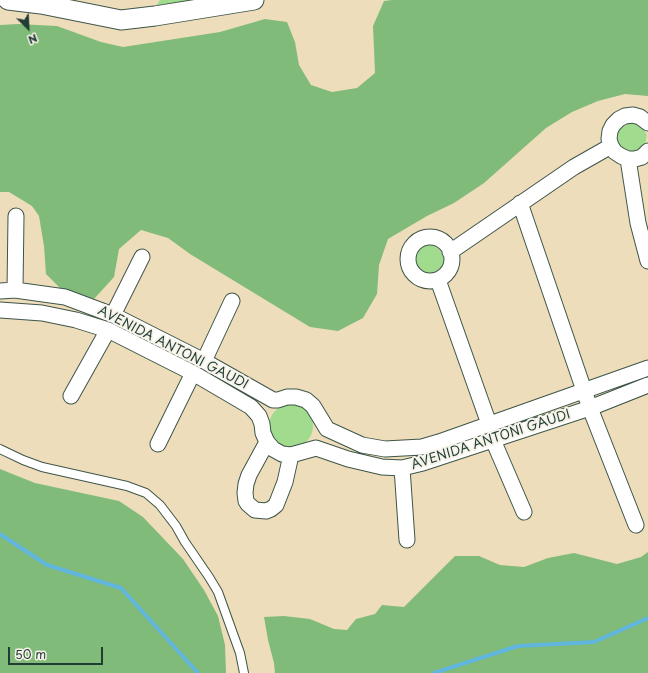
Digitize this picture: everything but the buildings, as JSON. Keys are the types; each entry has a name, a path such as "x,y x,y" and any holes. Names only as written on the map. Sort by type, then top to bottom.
{"street":[{"path":"8,0 42,2 121,20 254,0"},
{"path":"648,123 640,117 632,115 625,116 618,119 613,125 610,131 609,139 615,152 628,159 642,157 648,151"},
{"path":"450,252 574,167 611,146"},
{"path":"628,159 638,223 648,261"},
{"path":"520,203 590,408 636,525"},
{"path":"7,290 16,216"},
{"path":"428,238 442,241 450,252 452,258 448,271 438,280 424,281 418,278 409,268 408,254 416,242 422,239 428,238"},
{"path":"113,315 142,257"},
{"path":"438,280 489,424"},
{"name":"AVENIDA ANTONI GAUDI","path":"7,290 65,297 113,315 204,361 273,400 296,397 306,400 313,406 327,428 362,445 385,449 422,447 648,368"},
{"path":"204,361 232,301"},
{"name":"AVENIDA ANTONI GAUDI","path":"0,310 42,313 76,320 108,330 193,373 251,407 259,416 267,442"},
{"path":"71,396 108,330"},
{"path":"158,444 193,373"},
{"name":"AVENIDA ANTONI GAUDI","path":"291,455 301,454 309,449 316,448 382,467 402,468 423,463 590,408 648,385"},
{"path":"493,440 524,512"},
{"path":"267,442 273,449 282,454 291,455 285,482 276,505 271,509 255,510 246,501 246,484 267,442"},
{"path":"402,468 407,540"}],"lane":[{"path":"0,448 23,460 42,467 127,486 146,493 160,505 176,526 218,592 240,653 244,673"}],"green space":[{"path":"160,0 190,0 156,6"},
{"path":"648,0 648,96 625,94 598,101 572,112 546,128 484,183 454,203 427,216 388,239 379,265 377,294 363,318 338,331 310,327 190,254 168,238 141,230 119,249 114,277 94,299 66,294 46,274 44,246 39,216 32,206 9,192 0,192 0,25 18,24 57,26 101,42 123,47 220,32 265,19 287,22 295,42 299,65 311,85 332,92 357,88 375,73 373,26 384,1"},
{"path":"632,123 642,127 647,135 645,145 634,154 620,149 616,140 619,130 627,124"},
{"path":"425,245 431,245 441,252 444,261 443,267 437,274 431,277 425,277 415,270 412,264 412,258 419,248"},
{"path":"295,404 300,405 307,410 312,417 312,435 307,442 300,447 287,448 282,447 275,442 270,435 269,422 270,417 275,410 282,405"},
{"path":"0,469 35,483 119,501 143,517 183,559 204,590 218,616 225,645 226,673 0,673"},
{"path":"648,552 648,673 275,673 264,617 284,616 310,619 334,629 347,630 356,619 375,614 382,605 404,607 455,556 479,556 500,565 524,567 548,558 574,553 617,564 641,557"}],"waterway":[{"path":"0,534 47,565 121,588 198,673"},
{"path":"434,673 518,646 594,642 648,618"}]}
